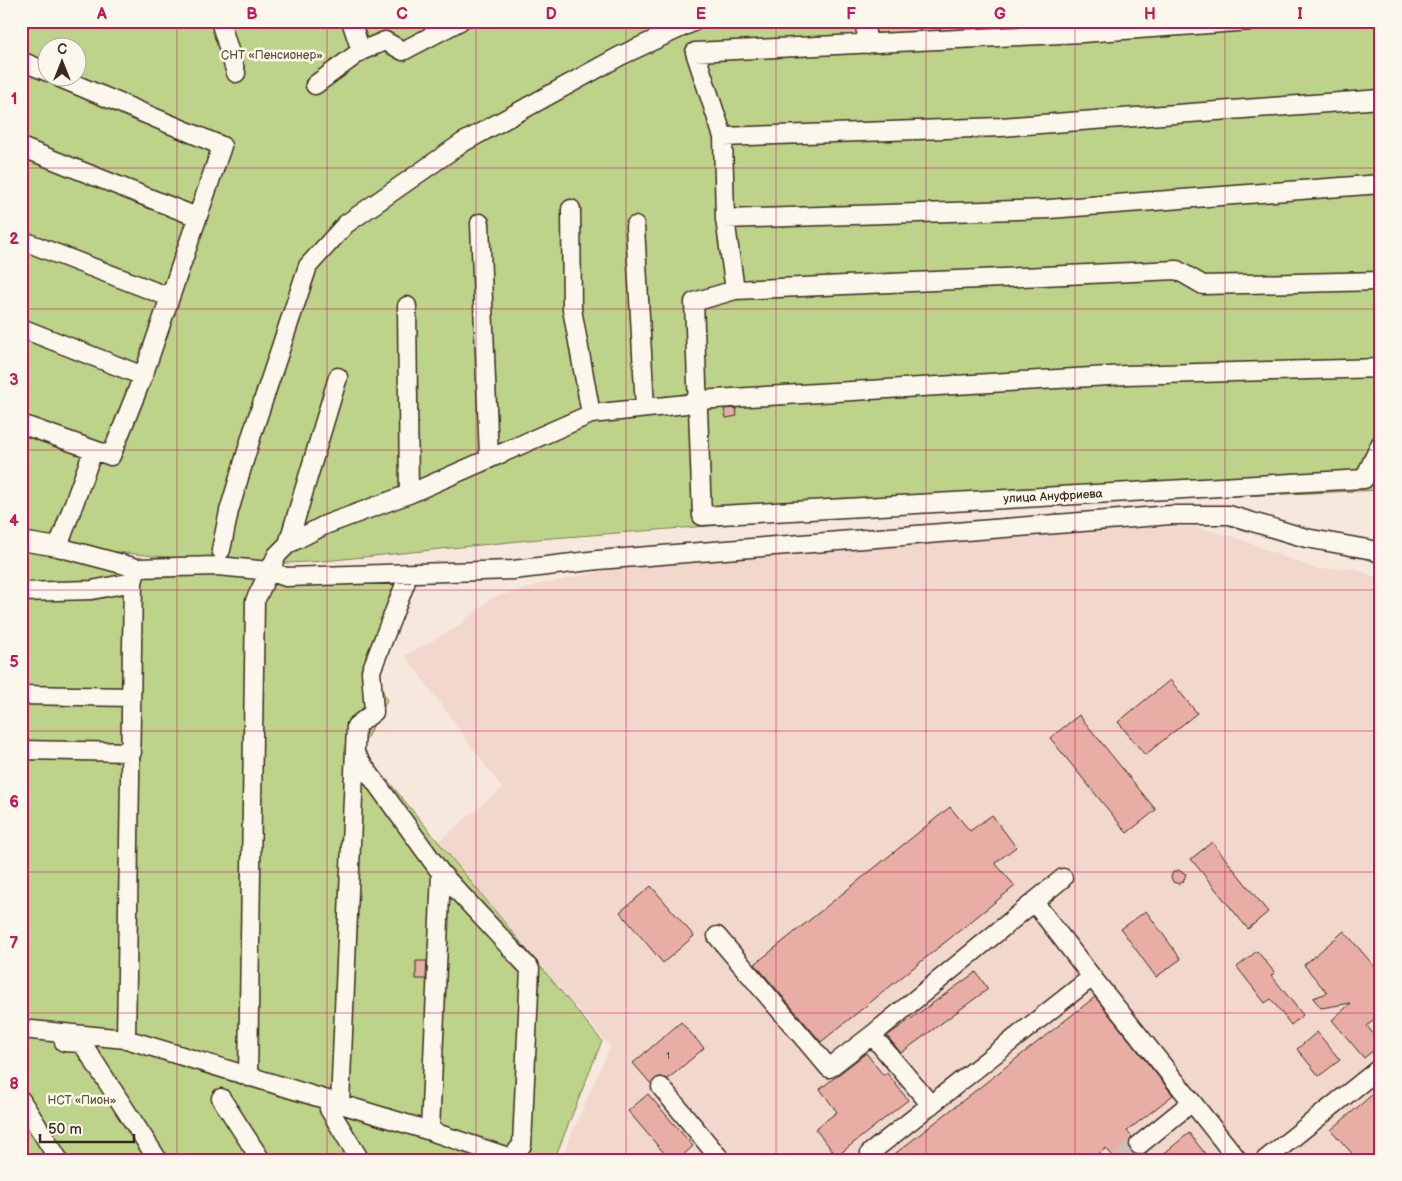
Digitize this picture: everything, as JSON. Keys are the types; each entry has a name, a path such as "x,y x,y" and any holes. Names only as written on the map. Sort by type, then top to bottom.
{"street":[{"path":"220,21 236,74"},
{"path":"351,21 361,51"},
{"path":"316,85 361,51 384,41 402,50 460,21"},
{"path":"864,21 868,44"},
{"path":"735,290 725,219 723,137 696,52 1082,33 1251,21"},
{"path":"221,550 229,511 253,431 308,266 346,224 462,143 620,56 692,22"},
{"path":"21,61 38,68"},
{"path":"21,424 111,456 143,376 222,146 84,88"},
{"path":"723,137 1001,127 1381,99"},
{"path":"21,147 197,217"},
{"path":"725,219 1049,209 1381,184"},
{"path":"571,209 572,309 591,414"},
{"path":"480,223 489,459"},
{"path":"635,226 645,408"},
{"path":"21,240 169,297"},
{"path":"698,400 694,302 735,290 1177,270 1203,285 1381,281"},
{"path":"408,306 409,494"},
{"path":"21,328 143,376"},
{"path":"248,1077 255,601 277,555 288,544 325,525 409,494 591,414 686,404 698,400 1126,375 1381,368"},
{"path":"288,544 338,377"},
{"name":"улица Ануфриева","path":"698,400 702,516 1364,479 1381,443"},
{"path":"58,547 93,450"},
{"path":"21,592 92,590 135,575 218,566 269,571 286,577 513,570 598,560 1171,515 1229,515 1306,538 1373,550 1381,554"},
{"path":"21,541 58,547 135,575"},
{"path":"360,1160 334,1107 356,726 374,712 371,671 409,574"},
{"path":"126,1039 132,752 131,697 135,575"},
{"path":"21,695 131,697"},
{"path":"21,750 132,752"},
{"path":"21,1029 126,1039 225,1068 334,1107 430,1131 511,1158 522,1145 530,970 440,873 355,754"},
{"path":"430,1131 440,873"},
{"path":"717,936 829,1068 1063,878"},
{"path":"1034,902 1238,1160"},
{"path":"875,1160 870,1153 1092,977"},
{"path":"872,1035 930,1105"},
{"path":"21,1038 82,1043 158,1160"},
{"path":"1265,1160 1381,1068"},
{"path":"661,1087 721,1160"},
{"path":"221,1098 260,1160"},
{"path":"21,1100 59,1160"},
{"path":"1139,1145 1192,1102"}],"shaded area":[{"path":"1196,527 1234,537 1316,569 1354,568 1381,580 1381,1160 560,1160 610,1047 438,842 502,788 405,655 456,628 493,597 530,588 538,584 615,568 1123,528"}],"green space":[{"name":"СНТ «Пенсионер»","path":"21,21 1381,21 1381,490 931,509 539,539 324,561 287,563 164,557 89,549 21,537"},
{"name":"НСТ «Пион»","path":"21,548 56,553 156,578 247,572 398,580 374,669 387,701 361,748 602,1041 554,1160 21,1160"}],"building":[{"path":"736,408 737,416 726,418 724,409"},
{"path":"1170,680 1197,713 1145,755 1118,722"},
{"path":"1079,715 1156,810 1127,833 1050,738"},
{"path":"950,807 970,831 992,815 1016,847 995,863 1015,886 821,1042 755,964"},
{"path":"1212,842 1268,912 1248,929 1191,859"},
{"path":"1178,870 1186,874 1183,882 1179,884 1173,882 1171,877 1173,872"},
{"path":"651,886 694,936 663,963 620,912"},
{"path":"1146,911 1181,959 1156,977 1121,929"},
{"path":"1344,931 1381,974 1381,1014 1367,1026 1381,1044 1364,1058 1332,1020 1351,1003 1321,1008 1313,998 1327,993 1304,965"},
{"path":"1257,951 1275,973 1271,975 1303,1015 1291,1025 1271,999 1265,1003 1237,967"},
{"path":"416,961 427,961 426,979 416,979"},
{"path":"976,972 988,989 901,1053 887,1036"},
{"path":"1095,997 1173,1095 1127,1131 1132,1137 1128,1146 1131,1152 1140,1156 1146,1153 1151,1160 1116,1160 1106,1148 1091,1160 887,1160"},
{"path":"681,1022 704,1048 668,1079 659,1077 651,1084 633,1063"},
{"path":"1317,1032 1340,1060 1319,1076 1297,1049"},
{"path":"866,1053 883,1075 887,1073 908,1100 837,1156 815,1129 837,1112 820,1089"},
{"path":"1381,1087 1381,1160 1358,1160 1331,1130"},
{"path":"648,1094 693,1146 678,1160 670,1160 628,1111"},
{"path":"1189,1133 1210,1160 1156,1160"}],"tunnel":[{"path":"1120,1160 1139,1145"}]}
